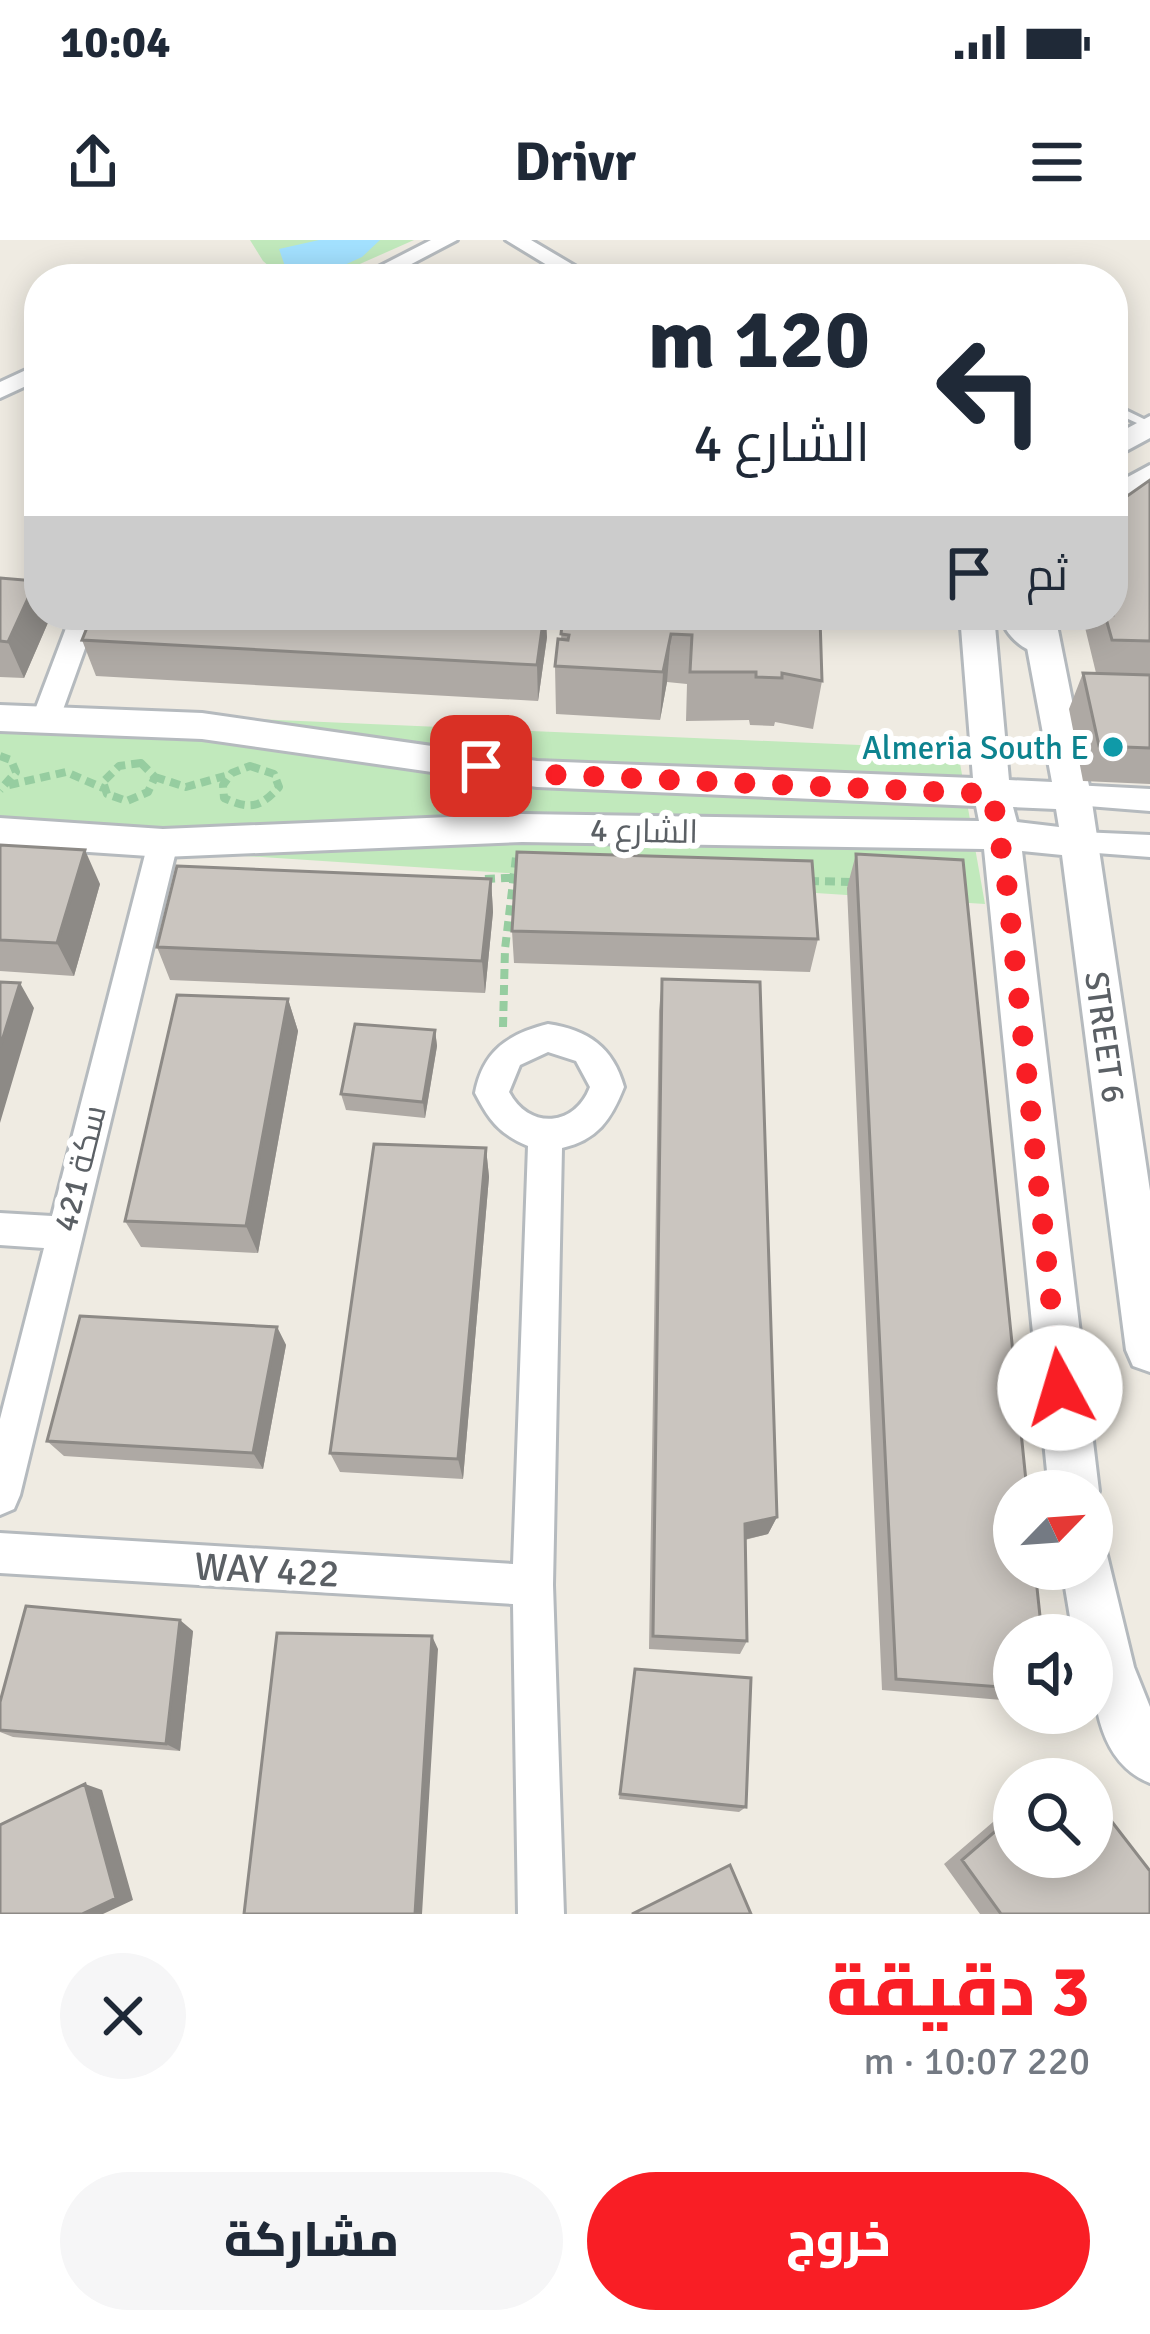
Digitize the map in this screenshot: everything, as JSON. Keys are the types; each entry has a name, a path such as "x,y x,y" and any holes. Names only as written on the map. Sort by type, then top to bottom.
{"street":[{"path":"397,264 447,240"},
{"path":"516,240 559,264"},
{"path":"46,718 78,630"},
{"path":"977,630 1073,1470"},
{"name":"STREET 6","path":"1041,631 1073,796 1150,1350"},
{"name":"الشارع 4","path":"0,718 202,726 537,774 926,790 997,815"},
{"path":"926,790 956,783 970,770 986,731"},
{"path":"375,836 430,807 431,794 420,773 382,752"},
{"path":"997,815 1073,796 1150,800"},
{"path":"997,815 1080,843 1150,846"},
{"name":"الشارع 4","path":"0,832 163,843 522,828 904,834 997,815"},
{"path":"904,834 958,855 1009,913"},
{"name":"سكة 421","path":"0,1495 163,843"},
{"path":"541,1914 533,1585 545,1136"},
{"path":"0,1229 62,1233"},
{"name":"WAY 422","path":"0,1553 533,1585"},
{"path":"1092,1590 1104,1665 1119,1704 1150,1756"}],"path":[{"path":"0,756 15,765 4,788"},
{"path":"104,788 105,776 124,764 141,763 155,777 186,787 250,766 268,770 279,780 276,794 262,805 237,806 222,792 232,773"},
{"path":"4,788 67,772 104,788 112,798 136,799 148,792 155,777"},
{"path":"501,1010 511,878 522,828"},
{"path":"467,880 534,876"},
{"path":"790,881 855,882"}],"green space":[{"path":"250,240 414,240 360,264 263,261"},
{"path":"0,708 952,749 958,752 985,904 0,840"}],"water":[{"path":"319,240 380,240 347,264 284,264 279,249"}],"building":[{"path":"1150,480 1150,641 1112,640 1109,630 1128,630 1128,495"},
{"path":"0,578 24,580 24,607 8,642 0,641"},
{"path":"86,630 542,630 537,665 82,640"},
{"path":"561,630 820,630 822,681 782,673 782,678 756,677 756,672 690,672 692,635 671,634 663,672 555,666 558,639 568,640 569,635"},
{"path":"1083,673 1150,675 1150,748 1099,746"},
{"path":"0,845 85,850 57,943 0,940"},
{"path":"517,852 812,861 818,939 512,931"},
{"path":"856,854 963,860 1025,1470 993,1470 993,1590 1037,1590 1040,1614 993,1614 993,1686 896,1679"},
{"path":"177,866 491,879 482,961 157,947"},
{"path":"662,979 760,982 777,1517 745,1524 747,1641 653,1636"},
{"path":"0,982 20,983 0,1047"},
{"path":"177,995 288,999 246,1226 125,1221"},
{"path":"355,1024 435,1030 423,1102 341,1094"},
{"path":"374,1144 486,1148 458,1459 330,1453"},
{"path":"80,1316 277,1327 253,1453 47,1441"},
{"path":"26,1606 180,1620 166,1744 0,1730 0,1702"},
{"path":"277,1633 432,1636 415,1914 244,1914"},
{"path":"635,1669 751,1678 746,1807 620,1794"},
{"path":"85,1784 116,1898 82,1914 0,1914 0,1825"},
{"path":"1113,1823 1150,1871 1150,1914 1001,1914 962,1860 993,1833 993,1878 1113,1878"},
{"path":"730,1865 751,1914 632,1914"}],"place":[{"name":"Almeria South E","path":"1113,747"}],"route":[{"path":"481,766 537,774 992,794 1006,877 1060,1388"}]}
